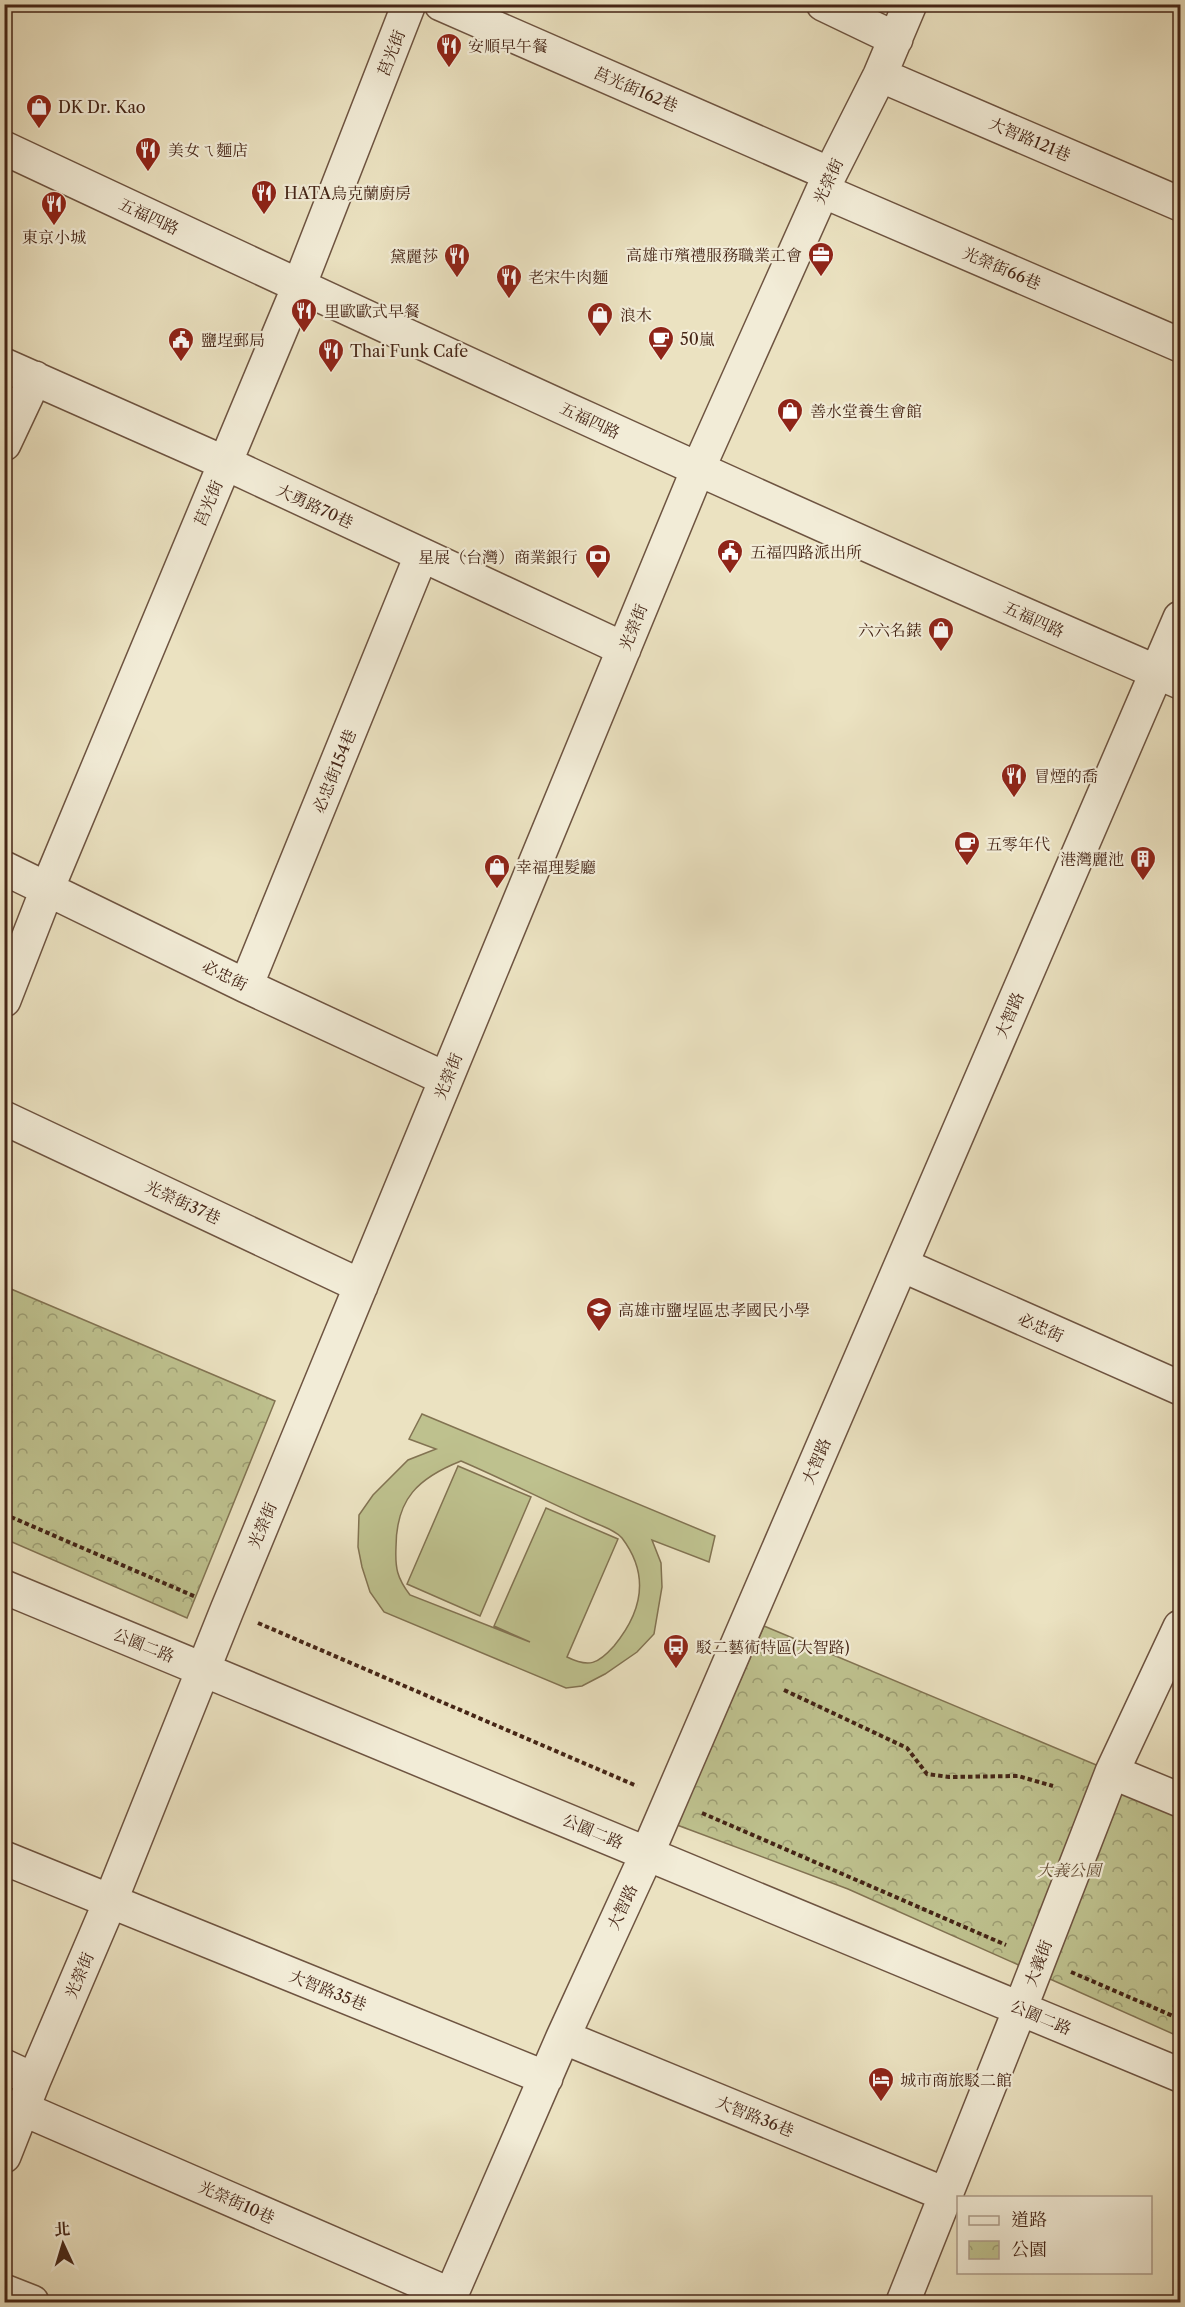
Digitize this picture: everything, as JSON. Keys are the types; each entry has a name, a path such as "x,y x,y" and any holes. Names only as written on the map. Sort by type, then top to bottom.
{"street":[{"name":"莒光街162巷","path":"441,4 827,182"},
{"path":"823,4 896,39"},
{"name":"光榮街","path":"4,2156 698,469 827,182 880,75 910,4"},
{"name":"莒光街","path":"4,1000 48,887 299,286 404,6"},
{"name":"大智路121巷","path":"880,75 1180,204"},
{"name":"五福四路","path":"4,148 698,469 1094,646 1169,677"},
{"name":"光榮街66巷","path":"827,182 1180,345"},
{"name":"大勇路70巷","path":"4,365 225,463 624,649"},
{"path":"4,444 35,378"},
{"name":"必忠街154巷","path":"246,986 422,556"},
{"name":"大智路","path":"450,2299 563,2037 647,1854 902,1266 1169,677 1180,618"},
{"name":"必忠街","path":"4,868 48,887 246,986 446,1079"},
{"name":"光榮街37巷","path":"4,1118 361,1286"},
{"name":"必忠街","path":"902,1266 1180,1388"},
{"name":"公園二路","path":"4,1587 1180,2075"},
{"name":"大義街","path":"903,2302 1112,1772 1180,1627"},
{"path":"1112,1772 1180,1800"},
{"name":"大智路35巷","path":"4,1858 546,2078"},
{"name":"大智路36巷","path":"563,2037 947,2195"},
{"name":"光榮街10巷","path":"4,2066 29,2094 450,2299"},
{"path":"4,2291 32,2302"}],"path":[{"path":"4,1514 201,1599"},
{"path":"262,1625 620,1779"},
{"path":"784,1690 907,1748 927,1774 949,1777 1018,1776 1053,1785"},
{"path":"737,1827 991,1938"},
{"path":"1107,1988 1180,2019"}],"green space":[{"path":"4,1286 275,1401 187,1618 5,1539"},
{"path":"422,1414 715,1536 709,1562 652,1540 661,1563 662,1587 654,1634 637,1652 605,1674 582,1686 566,1688 384,1612 370,1592 358,1547 359,1515 373,1495 408,1460 436,1449 409,1439","holes":["461,1461 610,1529 622,1538 636,1566 639,1593 636,1607 624,1633 603,1657 587,1663 567,1657 618,1539 546,1508 494,1626 530,1642 410,1595 400,1578 397,1567 397,1530 400,1516 412,1492 433,1475"]},
{"path":"458,1466 531,1497 480,1616 407,1584"},
{"name":"大義公園","path":"764,1626 1180,1800 1180,2037 848,1889 677,1825"}],"place":[{"name":"安順早午餐","path":"449,69"},
{"name":"DK Dr. Kao","path":"39,130"},
{"name":"美女ㄟ麵店","path":"148,173"},
{"name":"HATA烏克蘭廚房","path":"264,216"},
{"name":"東京小城","path":"54,227"},
{"name":"高雄市殯禮服務職業工會","path":"821,278"},
{"name":"黛麗莎","path":"457,279"},
{"name":"老宋牛肉麵","path":"509,300"},
{"name":"里歐歐式早餐","path":"304,334"},
{"name":"浪木","path":"600,338"},
{"name":"50嵐","path":"661,362"},
{"name":"鹽埕郵局","path":"181,363"},
{"name":"Thai Funk Cafe","path":"331,374"},
{"name":"善水堂養生會館","path":"790,434"},
{"name":"五福四路派出所","path":"730,575"},
{"name":"星展（台灣）商業銀行","path":"598,580"},
{"name":"六六名錶","path":"941,653"},
{"name":"冒煙的喬","path":"1014,799"},
{"name":"五零年代","path":"967,867"},
{"name":"港灣麗池","path":"1143,882"},
{"name":"幸福理髮廳","path":"497,890"},
{"name":"高雄市鹽埕區忠孝國民小學","path":"599,1333"},
{"name":"駁二藝術特區(大智路)","path":"676,1670"},
{"name":"城市商旅駁二館","path":"881,2103"}]}
